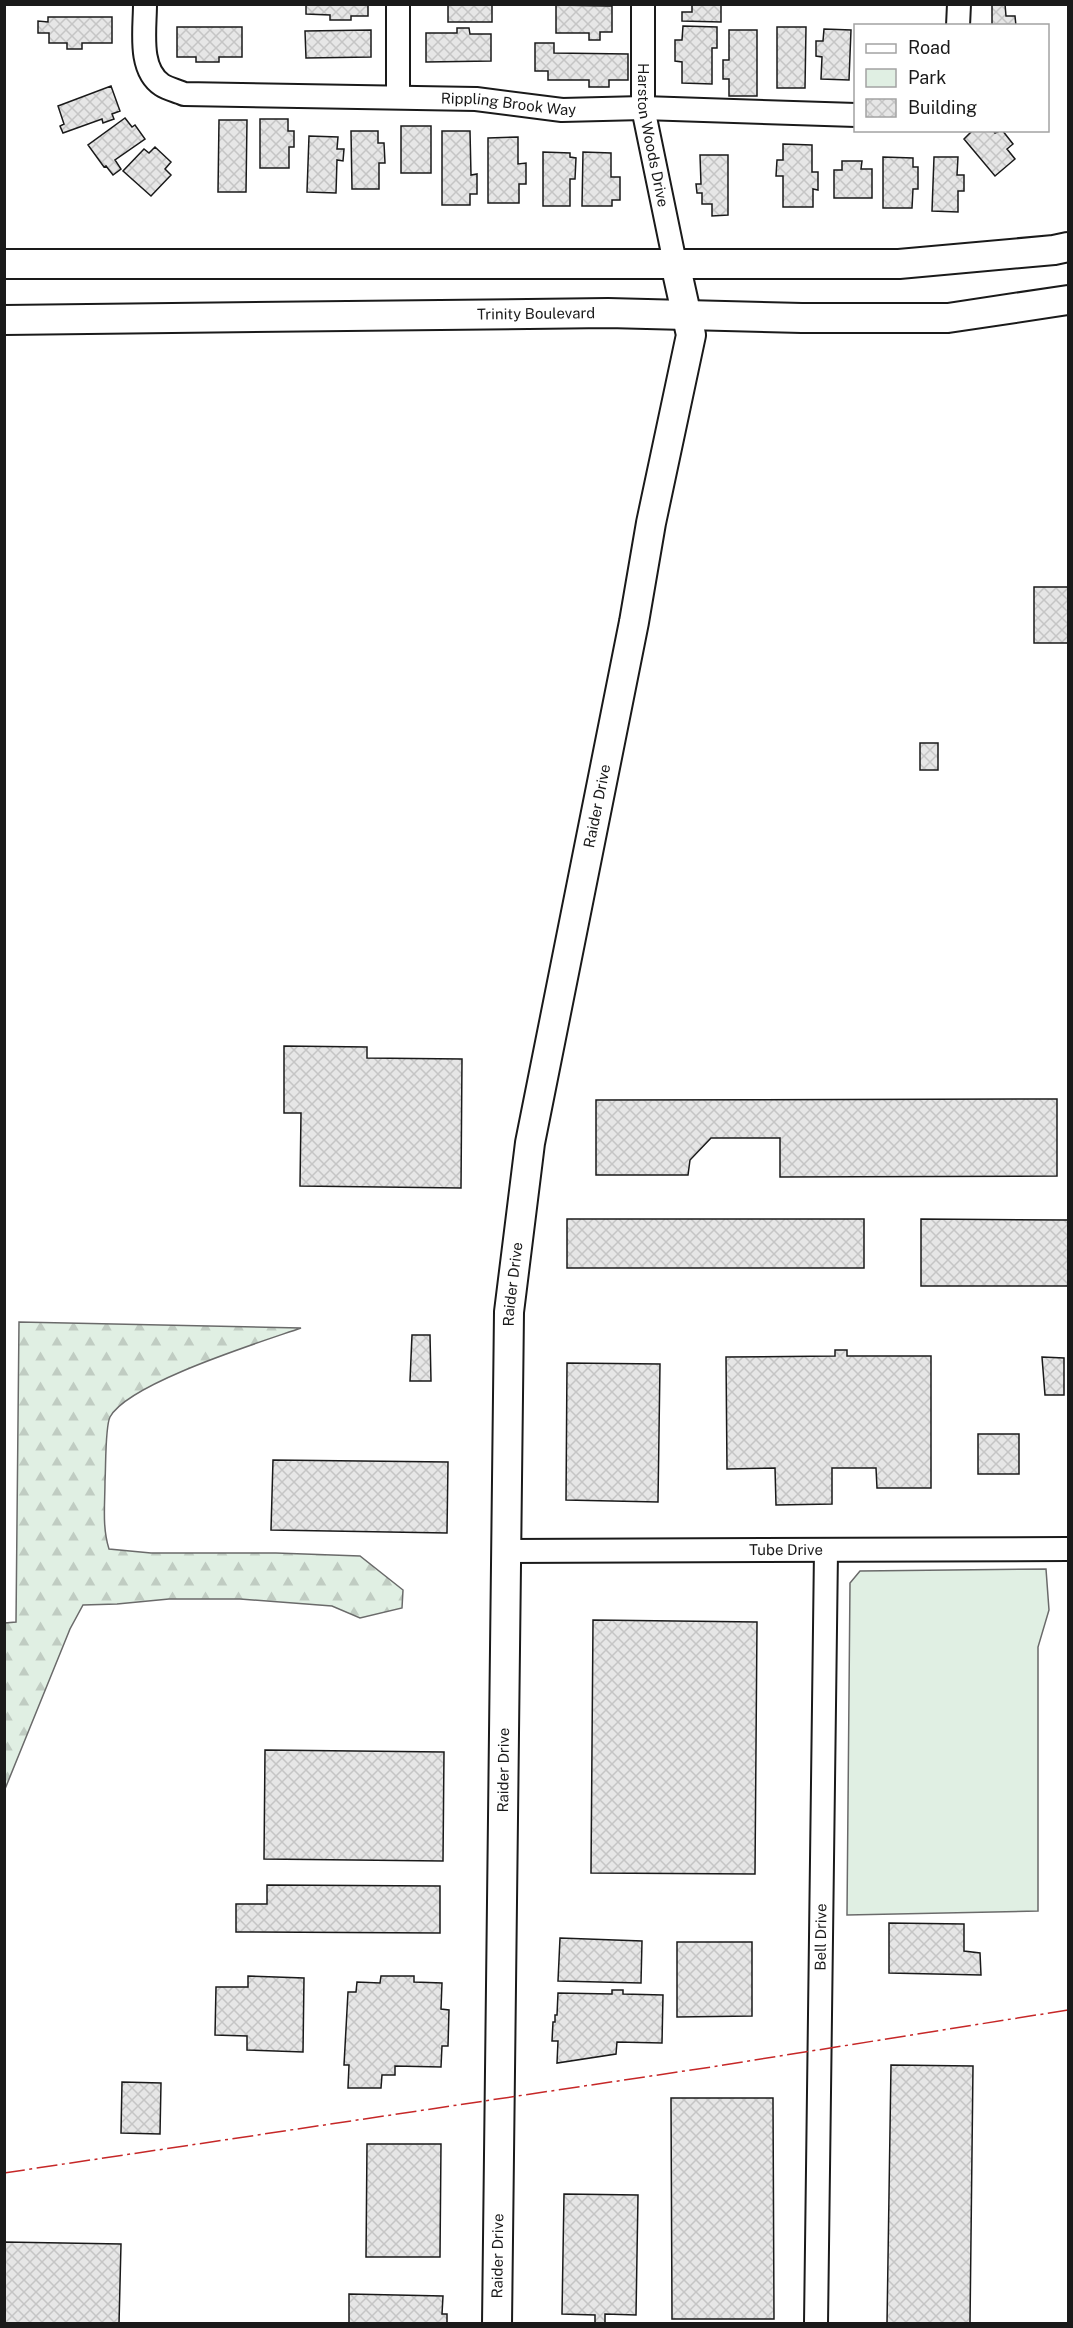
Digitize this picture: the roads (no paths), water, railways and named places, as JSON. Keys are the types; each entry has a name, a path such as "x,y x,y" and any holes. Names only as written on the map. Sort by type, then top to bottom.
{"main road":[{"path":"4,264 899,264 1068,247"},
{"name":"Raider Drive","path":"497,2324 504,1551 509,1312 530,1143 634,622 651,523 691,335 675,263"},
{"name":"Trinity Boulevard","path":"4,320 608,313 687,316 948,318 1068,300"}],"street":[{"name":"Rippling Brook Way","path":"145,4 145,50 151,74 162,86 184,94 476,99 562,110 643,108 854,115"},
{"path":"398,4 398,97"},
{"name":"Harston Woods Drive","path":"643,4 643,108 675,263"},
{"path":"958,24 959,4"},
{"name":"Tube Drive","path":"504,1551 1068,1549"},
{"name":"Bell Drive","path":"816,2324 826,1551"}]}
